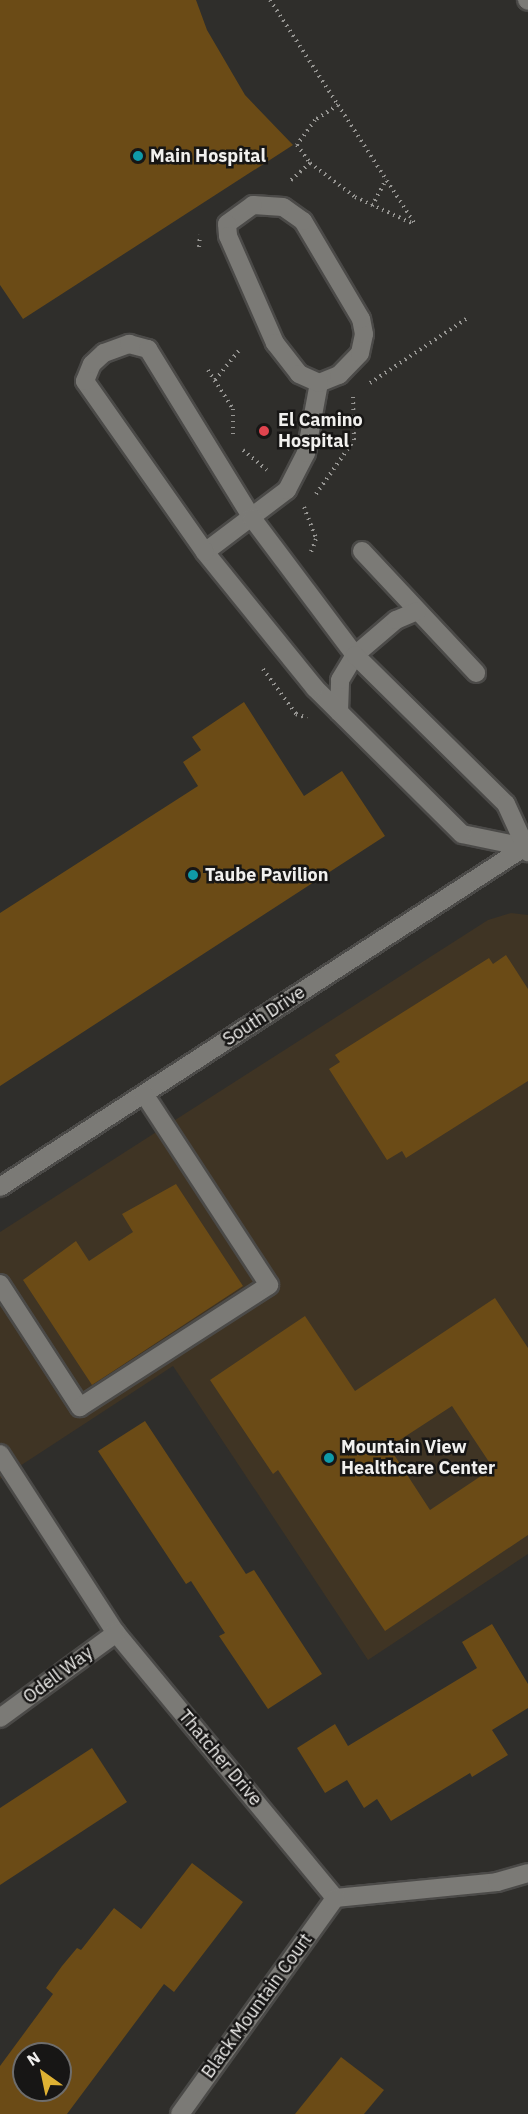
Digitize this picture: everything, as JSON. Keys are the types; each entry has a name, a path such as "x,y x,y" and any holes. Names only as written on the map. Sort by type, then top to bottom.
{"street":[{"path":"253,205 283,207 303,221 361,319 364,334 360,353 339,375 319,383 298,374 275,343 228,236 227,224 253,205"},
{"path":"129,345 148,349 252,518 355,655 506,804 527,848 462,834 315,688 204,552 85,381 92,364 104,353 129,345"},
{"path":"204,552 287,490 306,453 319,383"},
{"path":"362,551 476,673"},
{"path":"339,712 340,681 355,655 396,620 417,611"},
{"name":"South Drive","path":"0,1187 527,848"},
{"path":"0,1284 80,1407 269,1285 144,1094"},
{"name":"Thatcher Drive","path":"0,1454 116,1633 335,1898"},
{"name":"Odell Way","path":"0,1718 116,1633"},
{"path":"335,1898 497,1882 528,1873"},
{"name":"Black Mountain Court","path":"180,2114 335,1898"}],"path":[{"path":"270,0 338,105 386,180 415,224 372,206 310,163 297,145 315,120 338,105"},
{"path":"280,179 287,184 310,163"},
{"path":"372,206 386,180"},
{"path":"199,247 203,226"},
{"path":"363,388 469,317"},
{"path":"215,380 239,350"},
{"path":"208,370 233,408 232,441"},
{"path":"308,555 316,538 303,506 314,498 354,440 353,394"},
{"path":"241,448 267,470"}],"shaded area":[{"path":"511,913 528,915 528,1554 368,1660 173,1366 0,1479 0,1232 488,920"}],"building":[{"name":"Main Hospital","path":"0,0 196,0 207,30 245,95 293,145 23,319 0,285"},
{"name":"Taube Pavilion","path":"244,702 304,796 342,771 385,836 0,1086 0,913 198,786 183,762 201,750 192,737"},
{"path":"506,955 528,989 528,1081 406,1158 402,1151 387,1160 329,1069 340,1062 335,1055 489,958 493,964"},
{"path":"176,1184 243,1286 92,1385 23,1280 76,1241 89,1261 133,1232 122,1214"},
{"name":"Mountain View Healthcare Center","path":"495,1298 528,1348 528,1535 385,1631 278,1470 273,1474 210,1380 305,1316 355,1391","holes":["452,1406 493,1468 430,1510 389,1447"]},
{"path":"145,1421 246,1574 254,1570 322,1674 268,1709 219,1636 225,1633 191,1581 186,1584 98,1451"},
{"path":"492,1624 528,1684 528,1708 492,1730 508,1755 472,1777 470,1773 391,1821 377,1799 364,1808 347,1780 325,1793 297,1748 335,1724 348,1746 477,1668 462,1642"},
{"path":"92,1748 127,1802 0,1885 0,1808"},
{"path":"192,1863 243,1902 174,1992 164,1984 67,2114 0,2114 0,2066 12,2050 12,2102 72,2102 72,2042 18,2042 53,1994 46,1988 77,1948 81,1950 114,1908 141,1929"},
{"path":"341,2057 384,2090 364,2114 295,2114"}],"place":[{"name":"Main Hospital","path":"138,156"},
{"name":"El Camino Hospital","path":"264,431"},
{"name":"Taube Pavilion","path":"193,875"},
{"name":"Mountain View Healthcare Center","path":"329,1458"}]}
